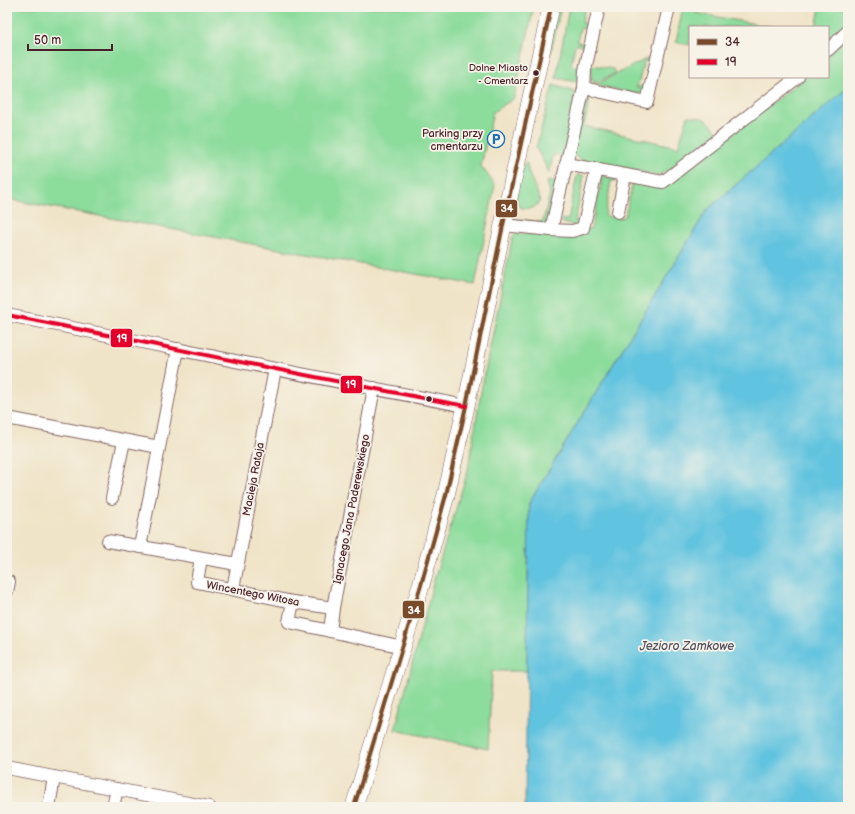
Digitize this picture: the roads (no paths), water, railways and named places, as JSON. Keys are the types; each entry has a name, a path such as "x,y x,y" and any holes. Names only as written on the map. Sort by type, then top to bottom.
{"main road":[{"path":"354,807 434,540 466,406 503,225 551,7"}],"street":[{"path":"551,230 564,180 566,164 584,88 585,70 599,7"},
{"path":"584,88 647,102 669,7"},
{"path":"829,49 848,31"},
{"path":"566,164 663,182 797,78"},
{"path":"503,225 551,230 572,230 583,228 597,169"},
{"path":"618,212 624,175"},
{"path":"7,315 466,406"},
{"path":"140,546 178,349"},
{"name":"Macieja Rataja","path":"233,589 275,369"},
{"name":"Ignacego Jana Paderewskiego","path":"330,630 332,608 374,388"},
{"path":"7,418 159,447"},
{"path":"112,498 124,441"},
{"path":"108,541 237,564"},
{"name":"Wincentego Witosa","path":"201,558 197,582 293,602 332,608"},
{"path":"7,581 7,591"},
{"path":"293,602 289,622 402,647"},
{"path":"7,768 209,807"},
{"path":"49,807 54,777"},
{"path":"113,807 117,789"}],"water":[{"name":"Jezioro Zamkowe","path":"848,87 848,807 525,807 529,503 707,210"}],"place":[{"name":"Dolne Miasto - Cmentarz","path":"536,73"},
{"name":"Parking przy cmentarzu","path":"496,139"}]}
